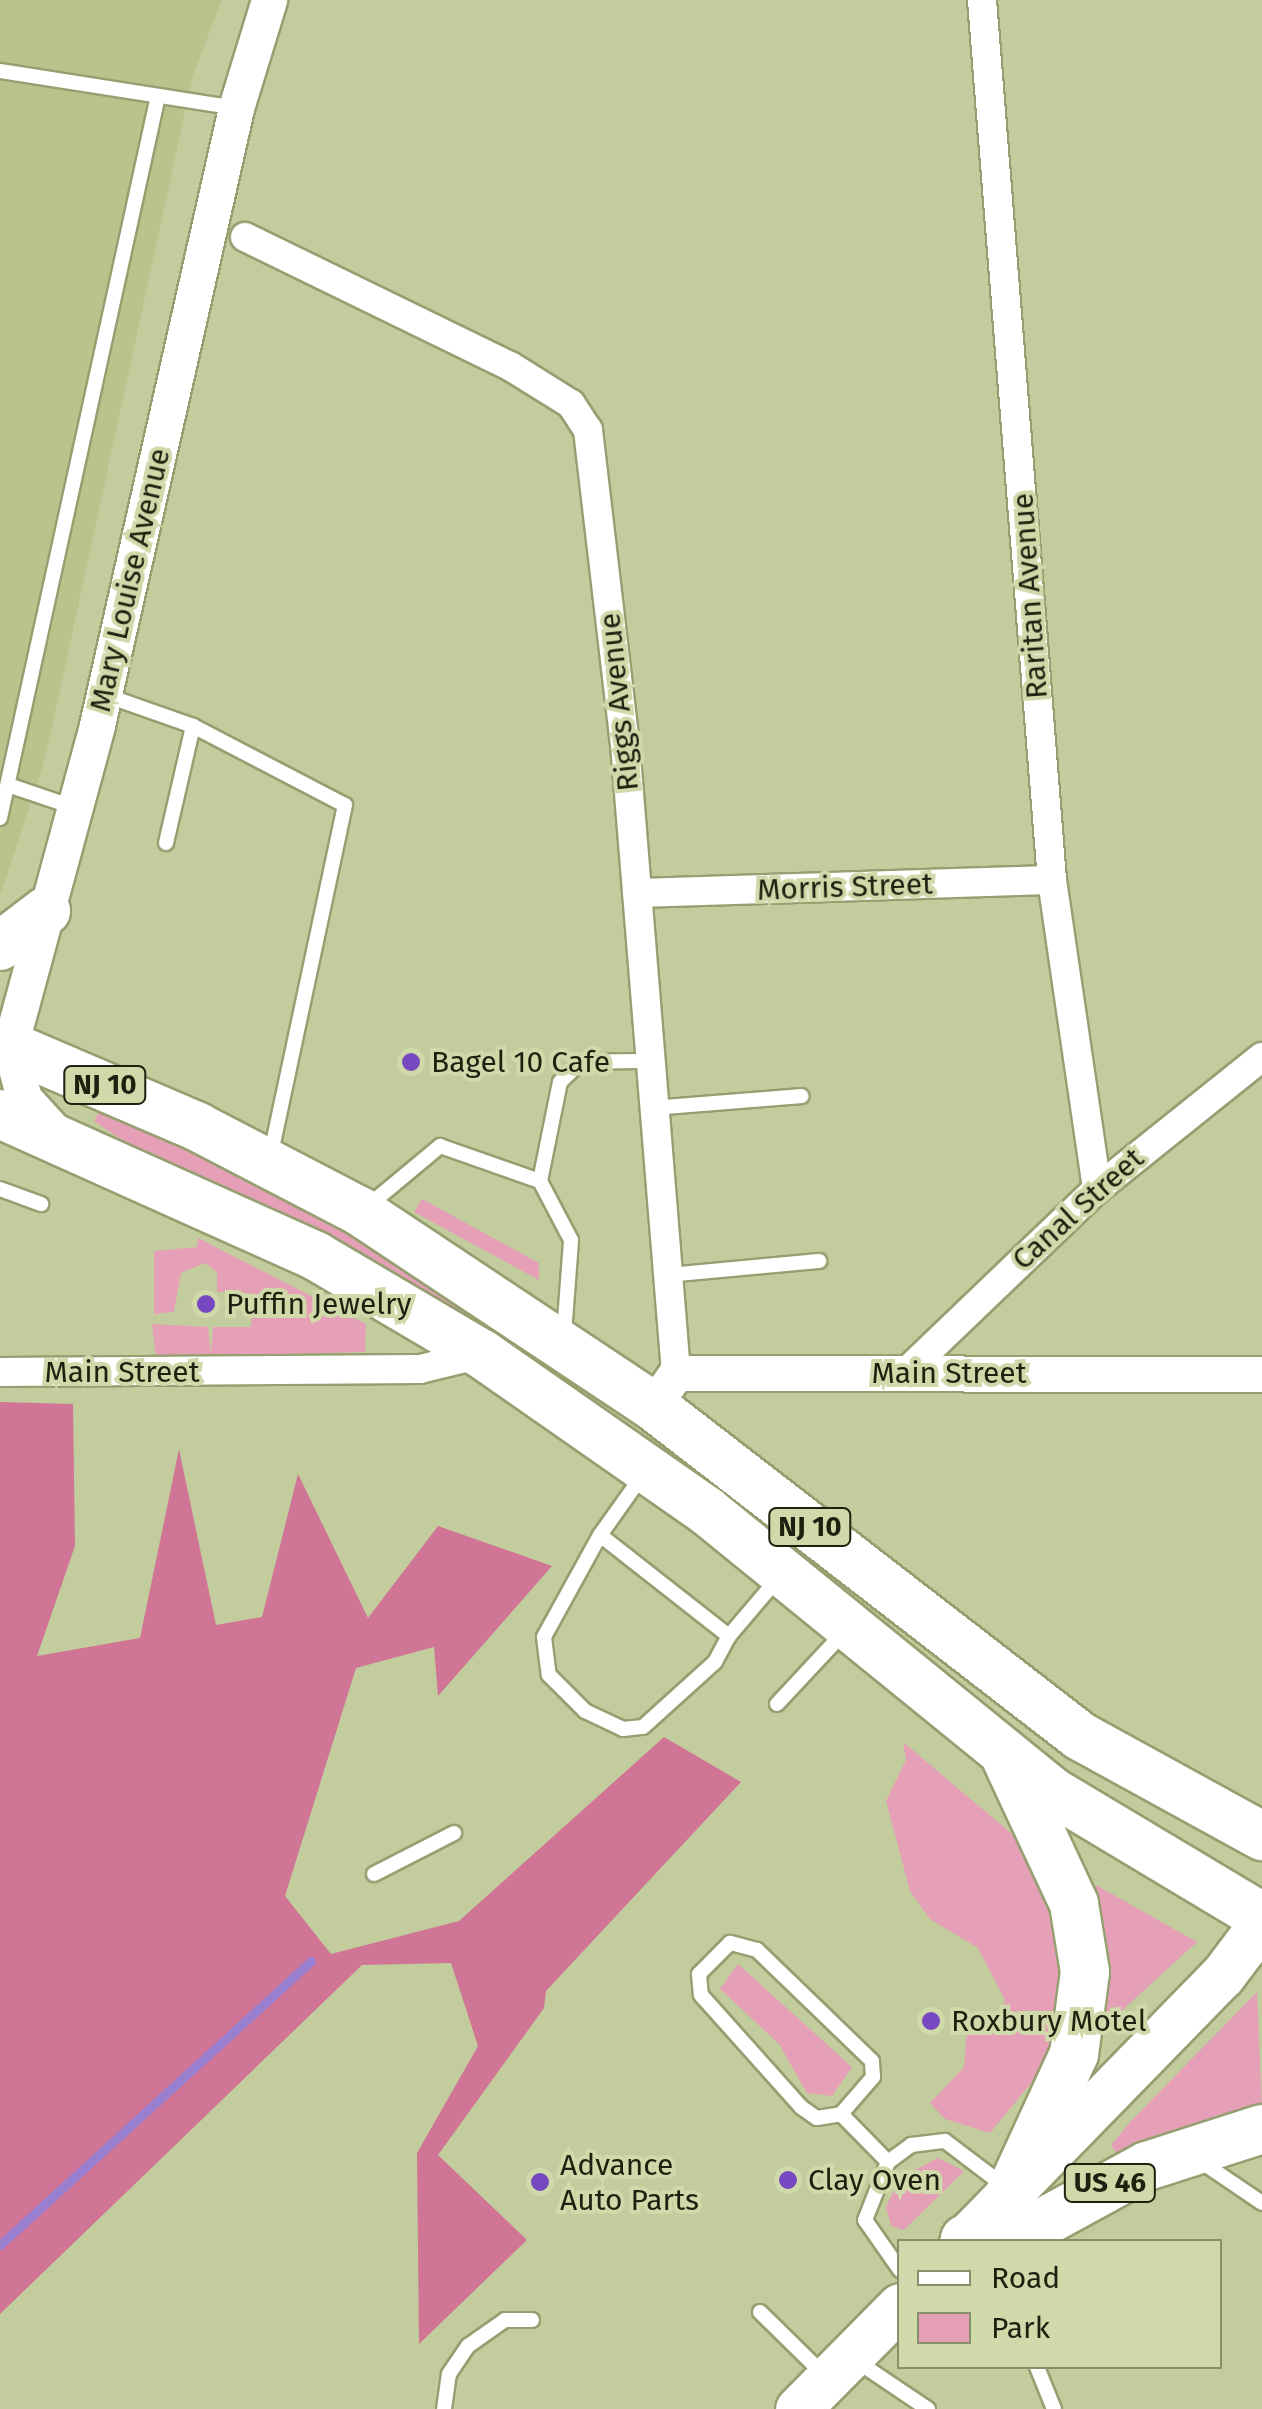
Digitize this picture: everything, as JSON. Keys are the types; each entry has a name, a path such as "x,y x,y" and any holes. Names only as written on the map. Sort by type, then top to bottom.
{"highway":[{"path":"0,946 46,911"},
{"name":"NJ 10","path":"3,1049 270,1162 361,1212 648,1467 784,1572 1006,1757 1108,1831 1262,1920"},
{"name":"NJ 10","path":"0,1114 67,1140 316,1256 501,1333 564,1342 664,1389 1025,1698 1262,1836"},
{"path":"1006,1757 1074,1904 1085,1972 1074,2054 1010,2193"},
{"name":"US 46","path":"1013,2239 1180,2153 1262,2130"}],"main road":[{"name":"US 46","path":"965,2239 1222,1976 1262,1920"},
{"path":"825,2382 897,2309"}],"street":[{"name":"Mary Louise Avenue","path":"67,1140 24,1098 3,1049 76,808 236,108 269,0"},
{"name":"Raritan Avenue","path":"982,0 1052,880 1096,1188"},
{"name":"Riggs Avenue","path":"245,237 510,366 584,420 597,459 637,893 647,1061 668,1275 664,1389"},
{"name":"Morris Street","path":"637,893 1052,880"},
{"name":"Canal Street","path":"904,1374 1096,1188 1262,1057"},
{"name":"Main Street","path":"0,1372 420,1369 501,1333"},
{"name":"Main Street","path":"664,1389 904,1374 1262,1374"}],"lane":[{"path":"0,71 236,108"},
{"path":"0,818 158,96"},
{"path":"104,695 193,726 336,792 345,805 270,1162"},
{"path":"166,843 193,726"},
{"path":"10,786 76,808"},
{"path":"540,1181 568,1070 620,1057 647,1061"},
{"path":"652,1108 802,1096"},
{"path":"361,1212 440,1146 540,1181 572,1240 564,1342"},
{"path":"0,1189 42,1204"},
{"path":"668,1275 819,1261"},
{"path":"648,1467 600,1535 544,1637 549,1675 585,1712 623,1729 643,1727 715,1662 729,1636 784,1572"},
{"path":"600,1535 729,1636"},
{"path":"777,1704 849,1626"},
{"path":"374,1874 454,1833"},
{"path":"730,1943 749,1944 872,2061 873,2077 841,2114 818,2118 802,2106 698,1990 698,1974 730,1943"},
{"path":"841,2114 888,2162"},
{"path":"897,2266 865,2220 888,2162 922,2142 945,2141 1010,2193"},
{"path":"1180,2153 1231,2174 1262,2203"},
{"path":"760,2312 825,2382 928,2409"},
{"path":"446,2408 468,2346 505,2320 532,2320"},
{"path":"1038,2369 1054,2409"}],"shaded area":[{"path":"0,0 222,0 193,75 45,759 0,896"},
{"path":"0,1402 73,1404 75,1546 37,1656 140,1638 179,1449 216,1625 262,1617 298,1474 368,1618 438,1526 552,1566 438,1696 434,1647 356,1668 285,1896 331,1954 459,1921 664,1737 741,1782 546,1991 544,2008 438,2155 527,2240 419,2344 417,2153 478,2046 451,1963 362,1965 0,2314"}],"green space":[{"path":"102,1106 284,1195 494,1322 483,1333 324,1237 125,1142 94,1121"},
{"path":"422,1199 539,1263 539,1280 414,1212"},
{"path":"198,1238 366,1324 365,1352 156,1357 152,1324 208,1327 211,1353 213,1327 251,1327 251,1293 217,1292 217,1272 205,1263 181,1273 174,1312 154,1314 154,1251 197,1247"},
{"path":"903,1742 1011,1833 1039,1872 1067,1958 1046,2065 990,2133 945,2119 930,2103 964,2067 967,2027 1001,2019 1005,2000 978,1948 930,1919 910,1891 886,1801 906,1760"},
{"path":"1096,1885 1197,1942 1105,2026 1089,1893"},
{"path":"738,1964 852,2067 832,2096 807,2093 779,2044 720,1989"},
{"path":"1257,1992 1262,2109 1117,2154 1111,2145 1131,2121"},
{"path":"938,2158 964,2171 904,2230 891,2226 886,2207 900,2178"}],"waterway":[{"path":"0,2245 311,1961"}],"place":[{"name":"Bagel 10 Cafe","path":"411,1062"},
{"name":"Puffin Jewelry","path":"206,1304"},
{"name":"Roxbury Motel","path":"931,2021"},
{"name":"Clay Oven","path":"788,2180"},
{"name":"Advance Auto Parts","path":"540,2182"}]}
